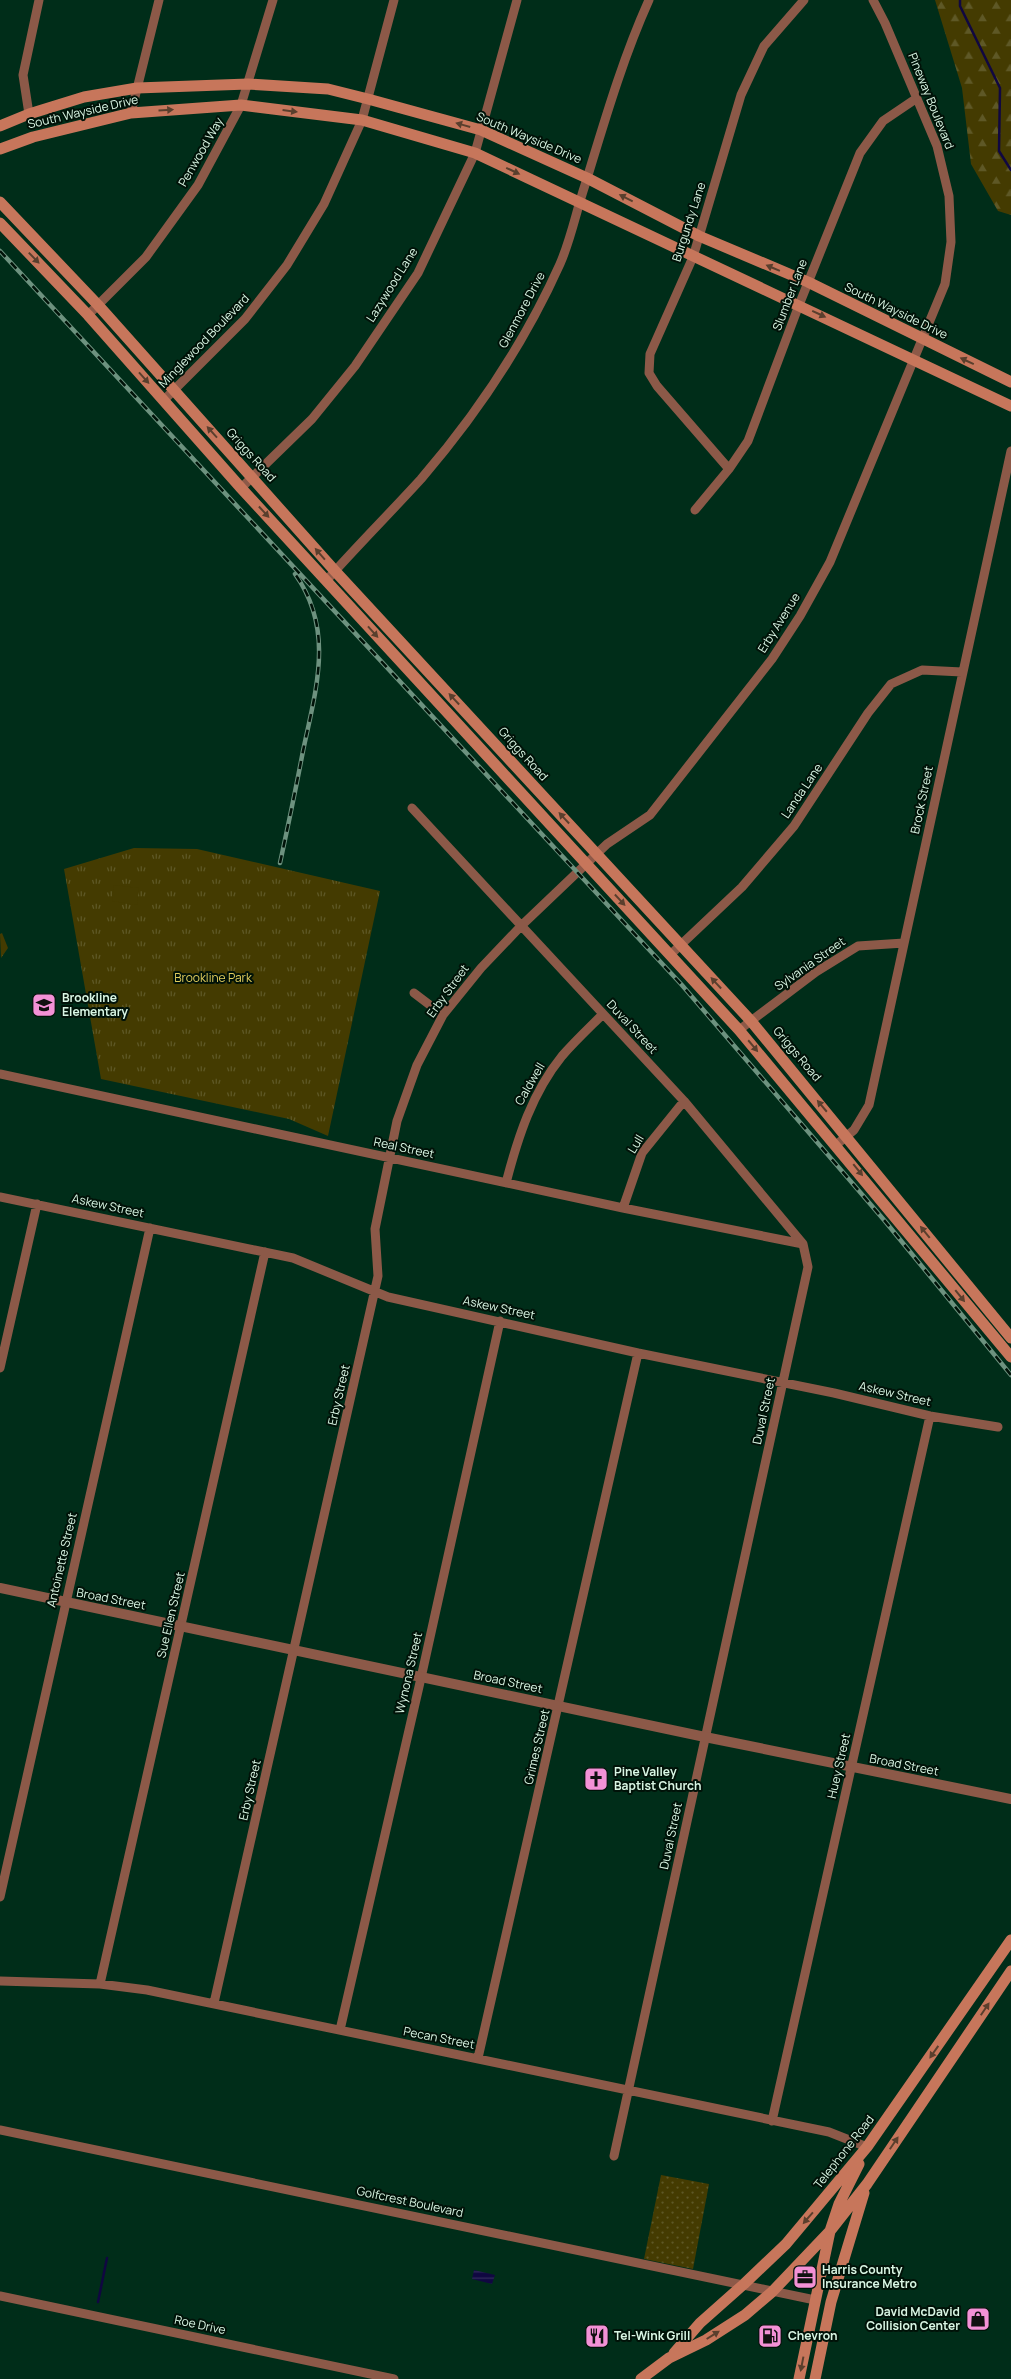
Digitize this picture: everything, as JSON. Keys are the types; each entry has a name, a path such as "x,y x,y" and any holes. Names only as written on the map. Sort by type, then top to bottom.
{"main road":[{"name":"South Wayside Drive","path":"0,126 30,114 84,97 137,88 248,84 328,89 368,99 482,130 587,178 699,236 808,282 922,340 1011,382"},
{"name":"South Wayside Drive","path":"0,150 33,137 131,113 241,105 362,120 476,153 1011,406"},
{"name":"Griggs Road","path":"0,202 98,305 335,571 751,1021 847,1135 1011,1338"},
{"path":"0,223 88,315 241,488 739,1030 836,1144 1011,1357"},
{"name":"Telephone Road","path":"670,2358 700,2323 786,2244 867,2147 1011,1940"},
{"name":"Telephone Road","path":"641,2379 670,2358 706,2340 745,2315 772,2292 830,2231 867,2184 1011,1971"},
{"path":"799,2379 830,2231 839,2204 867,2147"},
{"path":"815,2379 830,2302 867,2184"},
{"path":"815,2300 830,2302"}],"street":[{"path":"30,114 23,75 39,0"},
{"path":"131,113 159,0"},
{"name":"Penwood Way","path":"88,315 146,257 198,185 241,105 273,0"},
{"name":"Minglewood Boulevard","path":"164,400 245,319 287,265 324,204 362,120 394,0"},
{"name":"Lazywood Lane","path":"241,488 312,419 355,366 418,273 476,153 517,0"},
{"name":"Glenmore Drive","path":"326,581 422,478 478,406 520,344 560,264 572,232 628,47 649,0"},
{"name":"Burgundy Lane","path":"729,469 657,386 649,373 650,354 693,257 741,95 764,46 804,0"},
{"name":"Pineway Boulevard","path":"873,0 886,23 937,146 949,196 951,242 945,284 915,359"},
{"name":"Slumber Lane","path":"694,510 729,469 748,441 799,305 860,153 883,121 917,98"},
{"name":"Erby Avenue","path":"597,854 607,844 650,815 772,659 800,616 830,562 915,359"},
{"name":"Brock Street","path":"836,1144 854,1130 869,1105 1011,451"},
{"name":"Landa Lane","path":"670,955 742,887 794,826 868,713 891,684 922,670 962,672"},
{"name":"Duval Street","path":"412,808 684,1101 803,1244 808,1267 614,2156"},
{"name":"Erby Street","path":"214,2003 375,1291 379,1262 374,1229 405,1094 417,1065 443,1015 481,968 521,926 597,854"},
{"name":"Sylvania Street","path":"739,1030 816,972 858,946 904,942"},
{"path":"414,993 443,1015"},
{"name":"Caldwell","path":"506,1183 522,1128 531,1106 563,1056 603,1014"},
{"name":"Real Street","path":"0,1074 624,1208 803,1244"},
{"name":"Lull","path":"624,1208 642,1153 684,1101"},
{"name":"Askew Street","path":"0,1197 265,1252 314,1266 388,1297 638,1353 783,1382 930,1416 998,1427"},
{"path":"0,1368 37,1204"},
{"name":"Antoinette Street","path":"0,1897 150,1228"},
{"name":"Sue Ellen Street","path":"100,1984 265,1252"},
{"name":"Wynona Street","path":"340,2030 421,1678 500,1321"},
{"name":"Grimes Street","path":"478,2058 638,1353"},
{"name":"Huey Street","path":"772,2121 930,1416"},
{"name":"Broad Street","path":"0,1588 705,1738 1011,1799"},
{"name":"Pecan Street","path":"0,1981 100,1984 147,1990 829,2132 867,2147"},
{"name":"Golfcrest Boulevard","path":"0,2130 815,2300"},
{"name":"Roe Drive","path":"0,2296 394,2379"}],"green space":[{"path":"935,0 1011,0 1011,215 998,211 971,164 962,88"},
{"name":"Brookline Park","path":"134,848 197,849 380,891 328,1136 289,1119 101,1079 64,869"},
{"path":"114,885 139,888 137,905 112,901"},
{"path":"2,933 8,948 1,958 0,934"},
{"path":"661,2175 709,2184 693,2269 644,2259"}],"shaded area":[{"path":"474,2270 495,2275 492,2284 472,2279"}],"waterway":[{"path":"960,0 960,6 1000,88 999,151 1011,170"},
{"path":"98,2302 107,2258"}],"railway":[{"path":"0,251 681,984 884,1220 1011,1375"},
{"path":"280,863 313,705 319,660 319,638 315,617 307,595 295,574"}],"place":[{"name":"Brookline Elementary","path":"44,1005"},
{"name":"Pine Valley Baptist Church","path":"596,1779"},
{"name":"Harris County Insurance Metro","path":"805,2277"},
{"name":"David McDavid Collision Center","path":"978,2319"},
{"name":"Tel-Wink Grill","path":"597,2336"},
{"name":"Chevron","path":"770,2336"}]}
